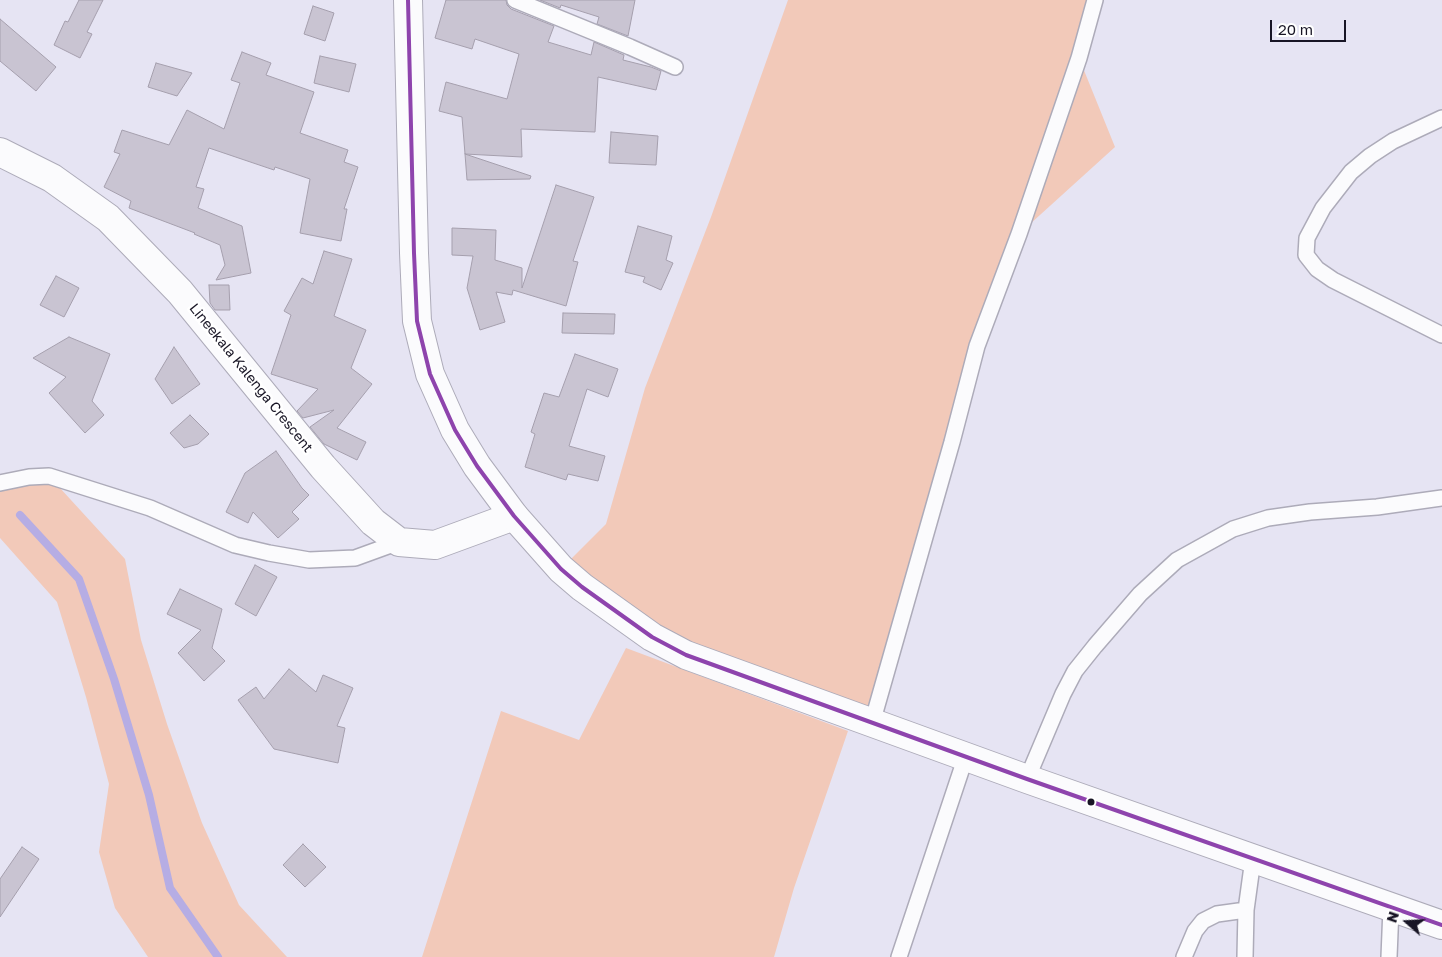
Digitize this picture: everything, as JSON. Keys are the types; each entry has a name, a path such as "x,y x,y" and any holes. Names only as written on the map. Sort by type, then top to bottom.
{"street":[{"path":"408,0 417,321 430,374 455,430 476,466 514,516 562,569 582,587 652,637 686,655 1026,779 1442,925"},
{"name":"Lineekala Kalenga Crescent","path":"0,152 52,178 108,218 180,292 323,467 373,522 399,542"},
{"path":"399,542 435,545 514,516"}],"lane":[{"path":"515,0 676,67"},
{"path":"872,723 952,442 977,346 1019,234 1073,76 1095,0"},
{"path":"1442,118 1393,141 1370,156 1351,172 1319,215 1307,238 1306,255 1317,270 1333,280 1442,335"},
{"path":"0,483 29,477 49,476 150,508 235,545 269,554 309,560 355,558 399,542"},
{"path":"1026,779 1062,694 1075,671 1140,594 1177,560 1233,530 1268,518 1310,512 1377,508 1442,498"},
{"path":"899,957 966,756"},
{"path":"1245,957 1246,910 1253,859"},
{"path":"1389,957 1391,908"},
{"path":"1184,957 1195,931 1203,920 1217,914 1246,910"}],"shaded area":[{"path":"788,0 1095,0 1079,58 1115,147 1019,234 977,346 872,723 686,655 561,569 606,524 645,388 711,217"},
{"path":"49,476 125,559 141,640 167,724 202,823 239,905 287,957 148,957 115,908 99,852 109,784 86,697 57,602 0,538 0,486"},
{"path":"626,648 848,731 794,888 774,957 422,957 501,711 579,740"}],"building":[{"path":"79,0 103,0 87,32 92,34 80,58 54,45 65,21 68,22"},
{"path":"446,0 506,0 507,5 511,9 554,26 548,42 591,55 594,42 624,55 623,60 661,71 656,90 598,77 595,132 521,129 522,157 465,154 462,117 439,111 446,82 507,99 519,54 475,39 472,49 435,38"},
{"path":"540,0 635,0 628,36 597,24 599,17 561,5 560,8"},
{"path":"313,6 334,13 325,41 304,34"},
{"path":"0,19 56,67 36,91 0,61"},
{"path":"242,52 271,63 266,75 314,92 300,133 348,150 344,162 358,167 344,209 347,209 341,241 300,233 310,179 275,167 274,170 209,148 196,187 204,189 198,208 242,226 251,273 216,280 225,265 220,245 195,233 129,208 131,201 104,187 120,154 114,152 122,130 169,145 187,110 224,129 240,83 231,80"},
{"path":"320,56 356,64 349,92 314,83"},
{"path":"156,63 192,73 177,96 148,87"},
{"path":"611,132 658,136 656,165 609,163"},
{"path":"465,154 531,176 530,179 467,180"},
{"path":"556,185 594,197 573,261 578,262 566,306 513,290 512,295 496,292 505,322 480,330 467,288 473,256 452,255 452,228 496,230 495,260 522,268 522,288"},
{"path":"638,226 672,236 666,260 673,263 661,290 643,282 645,277 625,272"},
{"path":"324,251 352,259 334,316 366,330 351,368 372,384 337,428 366,442 357,460 324,444 310,427 334,410 303,418 297,411 318,389 271,374 291,315 284,311 302,278 313,284"},
{"path":"56,276 79,288 64,317 40,305"},
{"path":"209,285 229,285 230,310 215,310 210,303"},
{"path":"563,313 615,314 614,334 562,333"},
{"path":"69,337 110,354 92,401 104,415 85,433 49,393 66,377 33,358"},
{"path":"174,347 200,384 172,404 155,379"},
{"path":"575,354 618,369 608,397 587,389 569,446 605,456 598,481 568,474 566,480 525,467 535,434 531,432 544,393 559,397"},
{"path":"190,415 209,434 198,444 184,448 170,433"},
{"path":"276,451 309,495 292,512 299,519 278,538 253,512 248,523 226,512 245,473"},
{"path":"255,565 277,577 256,616 235,604"},
{"path":"180,589 222,609 212,648 225,661 204,681 178,653 201,630 167,614"},
{"path":"289,669 316,692 323,675 353,688 337,726 345,728 338,763 274,749 238,700 256,687 264,699"},
{"path":"303,844 326,867 305,887 283,865"},
{"path":"22,847 39,859 0,917 0,879"}],"waterway":[{"path":"20,515 79,579 114,679 149,795 170,888 218,957"}],"transit line":[{"path":"408,0 417,321 430,374 455,430 477,466 514,516 561,569 582,587 652,637 686,655 1027,779 1442,925"}]}
